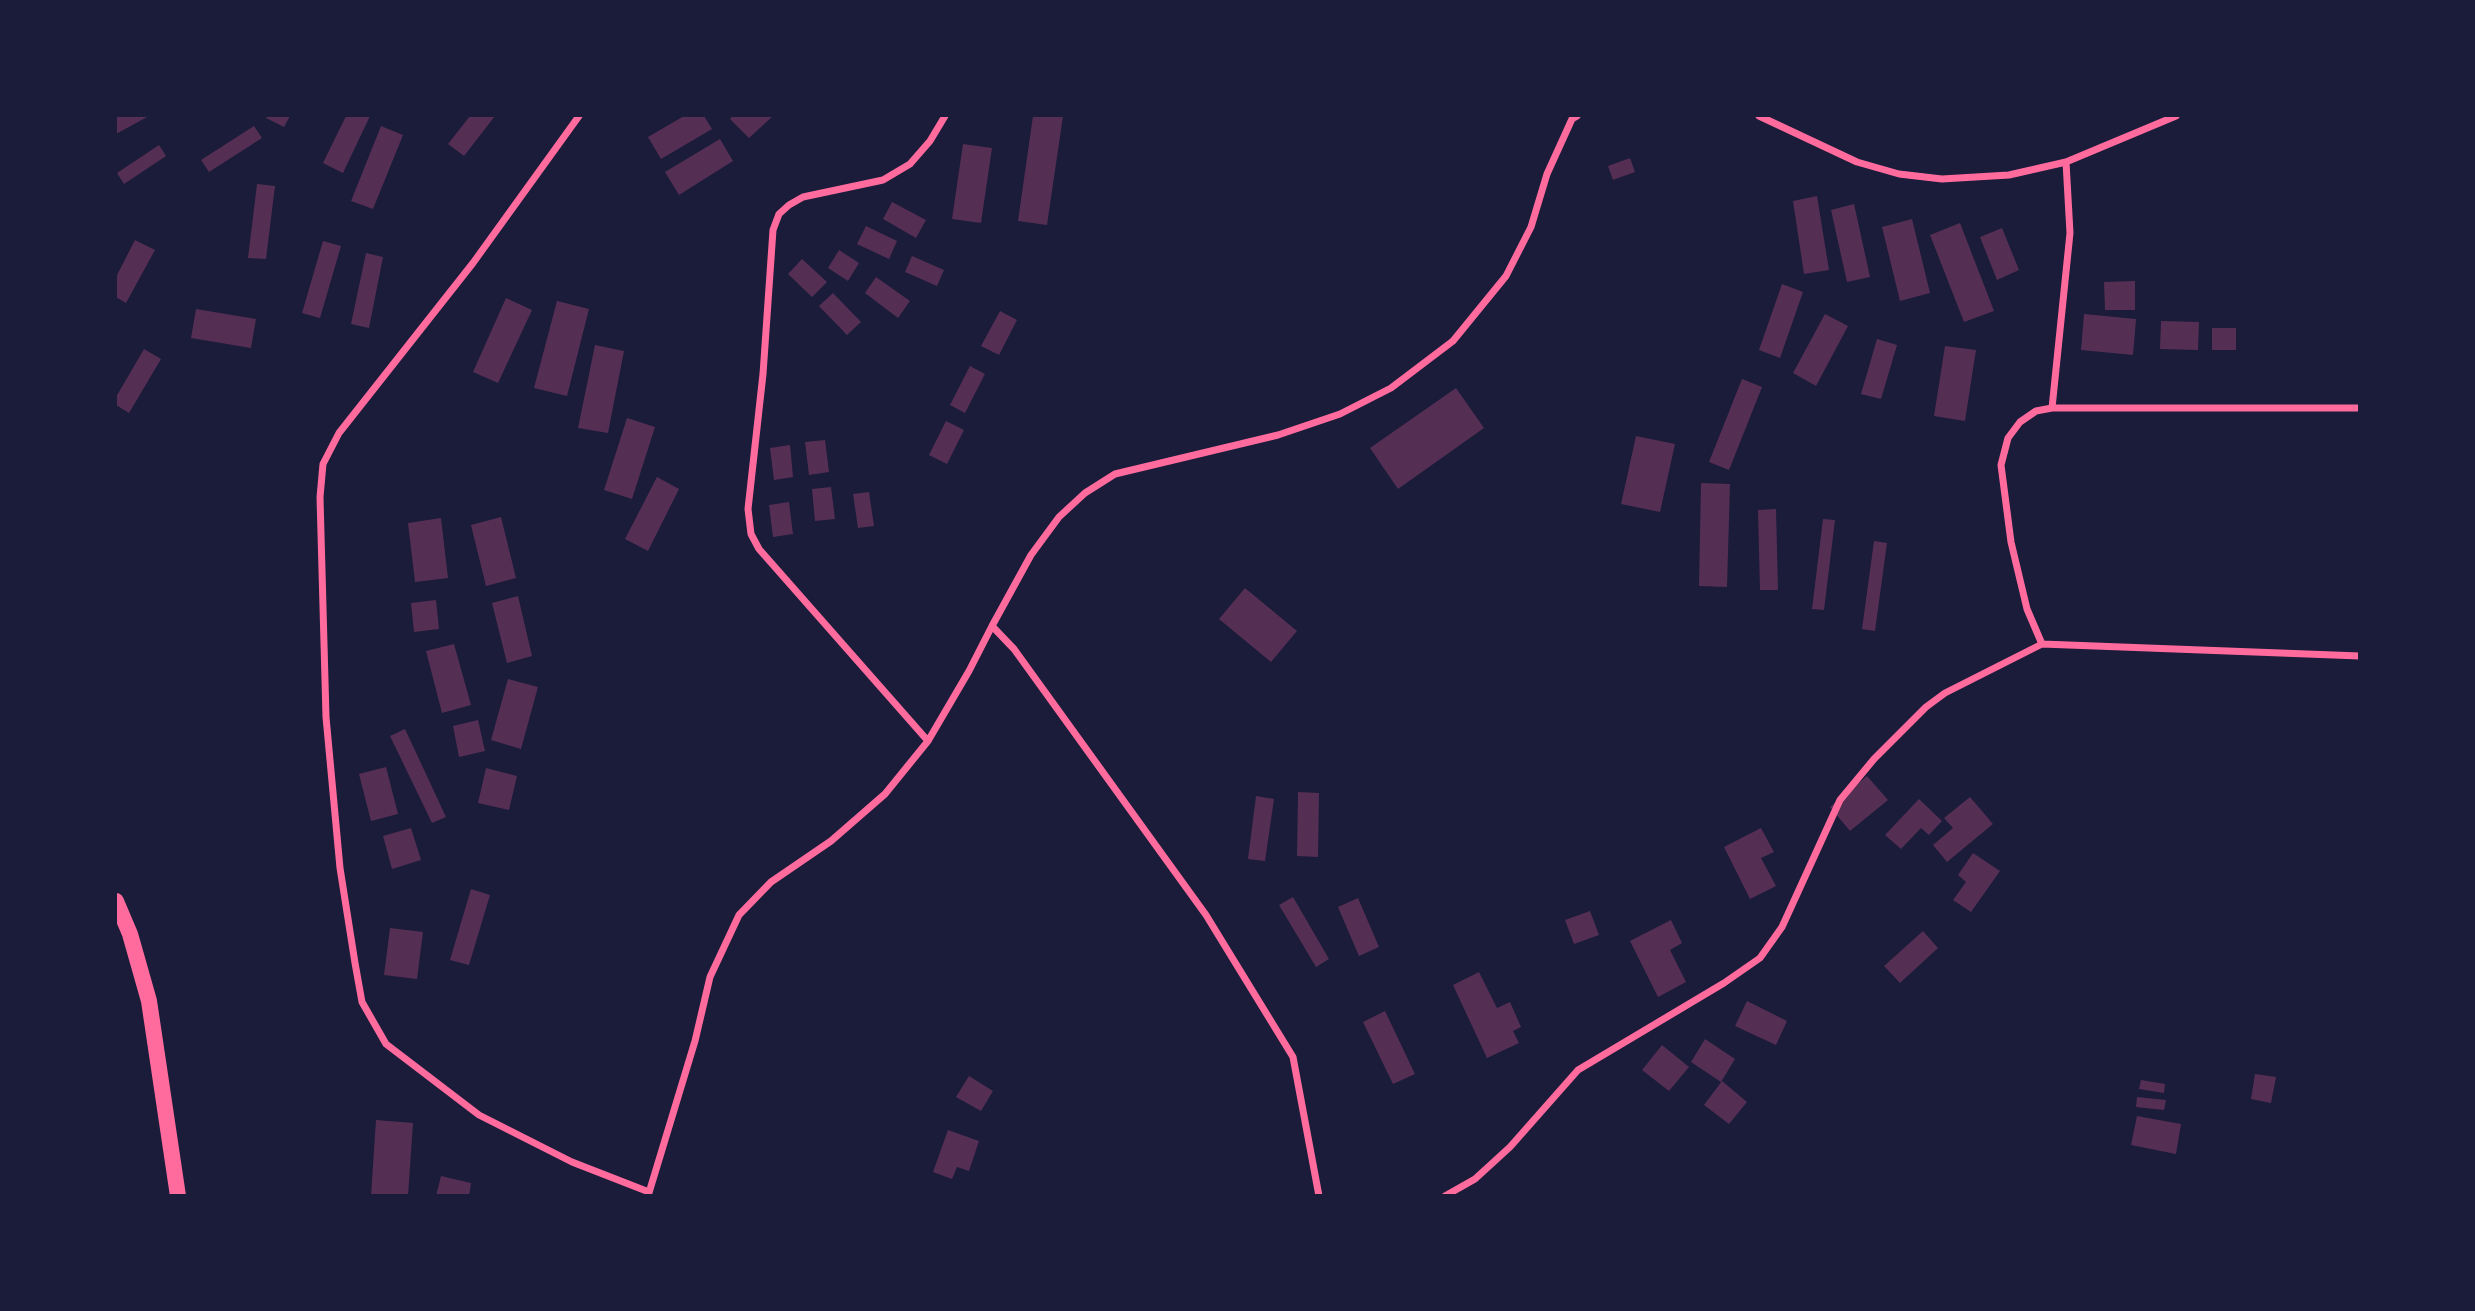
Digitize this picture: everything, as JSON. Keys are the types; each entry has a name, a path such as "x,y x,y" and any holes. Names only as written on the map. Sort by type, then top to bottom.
{"main road":[{"path":"116,901 130,934 149,1001 178,1195"}],"street":[{"path":"579,116 473,263 340,433 323,464 320,497 326,718 340,867 362,1002 386,1044 479,1115 572,1162 649,1194 695,1041 710,977 739,915 771,882 831,841 885,794 928,741 1031,555 1059,517 1085,493 1115,474 1278,435 1340,414 1391,388 1453,341 1506,276 1531,227 1551,163 1572,119 1577,116"},
{"path":"928,741 759,549 751,534 748,509 763,374 772,240 779,214 803,197 883,180 910,164 930,141 945,116"},
{"path":"1759,116 1857,162 1899,174 1942,179 2009,175 2066,162 2176,116"},
{"path":"2052,408 2070,233 2066,162"},
{"path":"2042,644 2027,609 2011,542 2001,465 2008,438 2020,422 2036,411 2052,408 2360,408"},
{"path":"992,626 1014,649 1206,915 1293,1057 1319,1195"},
{"path":"1445,1195 1475,1179 1510,1147 1578,1070 1724,983 1760,958 1782,927 1840,800 1926,706 1945,693 2042,644 2360,656"}],"building":[{"path":"116,116 149,116 116,134"},
{"path":"290,116 284,127 266,118"},
{"path":"346,116 370,116 343,173 323,163"},
{"path":"470,116 495,116 464,156 448,144"},
{"path":"684,116 704,116 712,129 661,159 648,137"},
{"path":"733,116 773,116 749,138 730,119"},
{"path":"1033,116 1063,116 1047,225 1018,221"},
{"path":"254,126 262,138 209,172 201,160"},
{"path":"381,126 403,135 373,209 351,201"},
{"path":"720,139 733,161 679,195 665,172"},
{"path":"963,144 992,148 981,223 952,219"},
{"path":"159,145 166,156 124,184 117,173"},
{"path":"1630,158 1635,172 1613,180 1608,166"},
{"path":"257,184 275,186 266,259 248,258"},
{"path":"1817,196 1829,270 1804,274 1793,201"},
{"path":"892,202 926,220 916,238 883,219"},
{"path":"1854,204 1870,277 1847,282 1831,210"},
{"path":"1912,219 1930,293 1900,301 1882,227"},
{"path":"1960,223 1994,311 1964,322 1930,235"},
{"path":"866,226 897,241 889,259 857,244"},
{"path":"2002,228 2019,270 1997,280 1980,237"},
{"path":"135,240 155,250 126,303 116,297 116,277"},
{"path":"323,241 341,246 320,318 302,313"},
{"path":"839,250 859,263 848,281 828,268"},
{"path":"366,253 383,257 369,328 351,324"},
{"path":"912,256 944,270 937,286 905,272"},
{"path":"802,259 827,282 812,297 788,274"},
{"path":"876,277 910,301 898,318 865,293"},
{"path":"2135,281 2135,310 2105,310 2104,282"},
{"path":"1782,284 1803,292 1780,358 1759,350"},
{"path":"833,293 861,322 847,335 819,306"},
{"path":"506,298 532,310 498,383 473,372"},
{"path":"557,301 589,309 567,396 534,388"},
{"path":"196,309 256,319 251,348 191,338"},
{"path":"1000,311 1017,320 999,355 981,346"},
{"path":"1825,314 1848,326 1816,386 1793,373"},
{"path":"2084,314 2136,319 2133,355 2081,350"},
{"path":"2161,321 2199,322 2198,350 2160,349"},
{"path":"2212,328 2236,328 2236,350 2212,350"},
{"path":"1877,339 1897,345 1881,399 1861,394"},
{"path":"595,345 624,351 608,433 578,428"},
{"path":"1945,346 1976,350 1965,421 1934,416"},
{"path":"144,349 161,359 129,413 116,405 116,397"},
{"path":"970,366 985,374 965,413 950,405"},
{"path":"1742,379 1762,387 1729,470 1709,462"},
{"path":"1456,388 1484,428 1398,489 1370,448"},
{"path":"627,418 655,427 632,499 604,490"},
{"path":"946,421 964,430 947,464 929,455"},
{"path":"1636,436 1675,444 1660,512 1621,504"},
{"path":"825,440 829,472 809,475 805,442"},
{"path":"790,445 793,477 774,480 770,448"},
{"path":"657,477 679,489 648,551 625,539"},
{"path":"1701,483 1730,484 1727,587 1699,586"},
{"path":"831,487 835,519 815,521 812,489"},
{"path":"869,492 874,526 858,528 853,494"},
{"path":"789,502 793,534 773,537 769,505"},
{"path":"1776,509 1778,590 1760,590 1758,510"},
{"path":"501,517 516,578 486,586 471,525"},
{"path":"441,518 448,578 415,582 408,523"},
{"path":"1823,519 1835,520 1824,610 1812,609"},
{"path":"1874,541 1887,543 1875,631 1862,629"},
{"path":"1245,588 1297,631 1271,662 1219,619"},
{"path":"518,596 532,656 507,663 492,603"},
{"path":"436,600 439,629 414,632 411,603"},
{"path":"454,644 471,705 442,713 426,651"},
{"path":"508,679 538,687 521,749 491,740"},
{"path":"478,720 485,751 459,757 453,726"},
{"path":"405,729 446,817 432,823 390,736"},
{"path":"386,767 398,814 371,821 359,774"},
{"path":"486,768 517,776 509,810 478,803"},
{"path":"1867,776 1888,800 1850,831 1830,807"},
{"path":"1298,792 1319,793 1318,857 1297,856"},
{"path":"1256,796 1274,799 1265,861 1248,859"},
{"path":"1970,797 1993,824 1947,862 1933,845 1953,828 1944,818"},
{"path":"1919,799 1942,821 1929,835 1921,828 1901,849 1885,835"},
{"path":"411,828 421,860 392,869 383,836"},
{"path":"1761,828 1774,852 1761,858 1776,886 1750,899 1724,847"},
{"path":"1973,853 2000,871 1971,912 1953,900 1966,882 1958,875"},
{"path":"471,889 490,895 469,965 450,960"},
{"path":"1293,897 1329,959 1316,967 1279,905"},
{"path":"1358,898 1379,947 1359,956 1338,907"},
{"path":"1590,911 1599,935 1574,944 1565,920"},
{"path":"1671,920 1682,943 1670,950 1686,982 1658,997 1630,941"},
{"path":"390,928 423,932 417,979 384,975"},
{"path":"1923,931 1938,948 1900,983 1884,966"},
{"path":"1479,972 1497,1008 1510,1002 1521,1027 1513,1031 1519,1043 1487,1058 1453,985"},
{"path":"1747,1001 1787,1021 1776,1045 1735,1026"},
{"path":"1385,1011 1415,1074 1393,1084 1363,1022"},
{"path":"1705,1039 1735,1059 1721,1082 1691,1062"},
{"path":"1662,1045 1689,1067 1669,1091 1642,1070"},
{"path":"2255,1074 2276,1077 2271,1103 2251,1099"},
{"path":"969,1076 993,1091 981,1111 956,1097"},
{"path":"2141,1080 2165,1084 2164,1093 2139,1089"},
{"path":"1722,1081 1747,1102 1729,1124 1704,1105"},
{"path":"2137,1097 2166,1100 2164,1110 2136,1107"},
{"path":"2137,1116 2181,1124 2176,1154 2131,1145"},
{"path":"376,1120 413,1123 408,1196 371,1196"},
{"path":"948,1130 979,1141 969,1171 957,1167 952,1179 933,1172"},
{"path":"441,1176 471,1183 469,1196 436,1196"}]}
